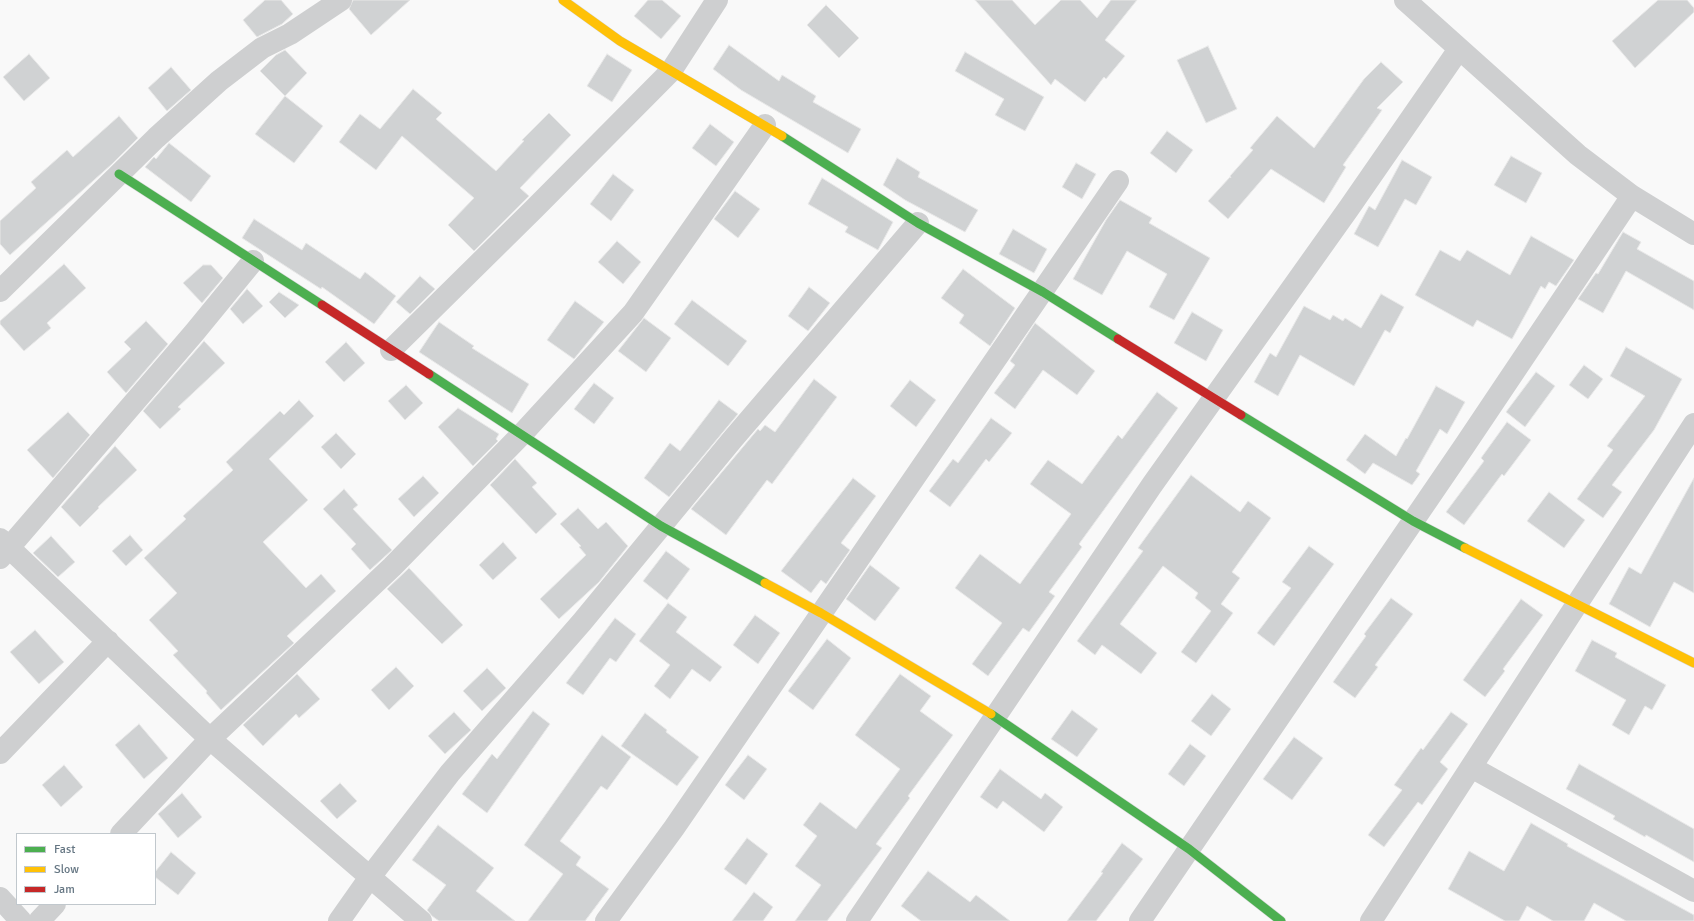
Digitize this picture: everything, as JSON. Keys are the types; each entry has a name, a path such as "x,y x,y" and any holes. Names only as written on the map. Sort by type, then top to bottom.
{"street":[{"path":"0,291 156,138 219,81 262,48 290,34 341,0"},
{"path":"563,0 620,41 765,125 918,223 1043,292 1413,521 1694,663"},
{"path":"391,350 671,71 717,0"},
{"path":"1405,0 1578,155 1632,196 1694,234"},
{"path":"857,921 1152,485 1349,208 1459,49"},
{"path":"122,833 210,739 392,567 522,434 633,312 765,125"},
{"path":"119,174 522,434 661,526 820,613 995,716 1189,850 1280,921"},
{"path":"606,921 674,828 820,613 1043,292 1118,180"},
{"path":"1140,921 1413,521 1632,196"},
{"path":"339,921 370,877 450,773 582,622 732,440 918,223"},
{"path":"253,261 194,333 3,548 108,641 210,739 421,921"},
{"path":"1371,921 1577,604 1691,433"},
{"path":"0,753 108,641"},
{"path":"1471,766 1694,891"},
{"path":"0,898 21,921"},
{"path":"40,921 54,905"}],"building":[{"path":"265,0 281,0 293,14 282,24 257,37 243,20"},
{"path":"353,0 410,0 371,35 349,9"},
{"path":"648,0 662,0 681,16 661,39 634,16"},
{"path":"975,0 1012,0 1035,25 1061,0 1080,0 1097,18 1111,0 1137,0 1105,40 1125,56 1106,79 1104,77 1085,102 1055,79 1051,85"},
{"path":"1658,0 1687,0 1694,8 1694,12 1635,68 1612,41"},
{"path":"826,5 859,38 839,58 807,25"},
{"path":"729,45 779,81 782,75 816,96 813,102 861,129 848,153 741,90 713,69"},
{"path":"1208,46 1237,109 1206,123 1177,60"},
{"path":"285,50 307,73 285,96 260,71 276,55"},
{"path":"965,52 1044,97 1025,131 995,115 1004,99 955,71"},
{"path":"29,54 50,78 24,101 3,77"},
{"path":"607,54 632,70 612,102 587,86"},
{"path":"1381,62 1403,82 1377,108 1382,110 1343,165 1346,167 1324,203 1271,169 1228,219 1208,201 1230,177 1231,178 1230,176 1253,150 1250,148 1277,116 1314,148 1364,79"},
{"path":"171,67 191,90 167,111 148,88"},
{"path":"413,89 442,113 436,119 496,171 524,141 522,140 549,113 571,135 520,188 529,196 474,251 448,225 474,198 402,136 376,170 339,142 360,114 380,129"},
{"path":"285,96 323,126 294,163 255,134"},
{"path":"119,116 138,138 112,164 10,255 0,244 0,221 36,188 31,182 67,150 73,157"},
{"path":"710,124 734,142 716,166 692,148"},
{"path":"1167,131 1193,150 1176,173 1150,153"},
{"path":"169,143 211,176 191,202 145,167 154,157 156,159"},
{"path":"1511,156 1542,173 1526,203 1494,185"},
{"path":"897,158 920,172 918,177 978,210 965,232 905,200 883,185"},
{"path":"1402,160 1432,177 1416,205 1405,199 1378,247 1354,234 1369,206 1375,210"},
{"path":"1076,163 1096,174 1082,199 1062,187"},
{"path":"613,174 634,190 611,221 590,204"},
{"path":"822,178 893,222 878,250 845,232 848,227 808,204"},
{"path":"735,191 760,209 738,238 714,219"},
{"path":"1120,200 1152,218 1149,223 1210,258 1174,320 1149,307 1167,274 1127,251 1102,295 1073,279 1106,220"},
{"path":"254,219 302,250 306,243 360,279 365,272 396,296 374,324 322,287 321,289 242,238"},
{"path":"1013,229 1047,249 1034,273 999,254"},
{"path":"1623,232 1641,242 1637,249 1694,281 1694,310 1626,271 1603,313 1578,299 1596,273 1598,274"},
{"path":"1531,236 1574,260 1556,286 1549,282 1545,289 1541,286 1512,339 1477,320 1473,327 1415,295 1440,250 1460,261 1467,250 1510,275"},
{"path":"617,241 641,262 623,284 598,262"},
{"path":"64,264 86,288 47,323 51,328 24,351 0,324 0,321"},
{"path":"203,265 211,265 223,278 202,303 183,283"},
{"path":"963,269 1015,308 990,346 959,323 964,315 941,298"},
{"path":"420,276 435,289 410,314 396,302"},
{"path":"809,287 830,303 808,331 788,316"},
{"path":"247,289 263,306 243,324 230,309"},
{"path":"279,292 299,305 285,318 269,302"},
{"path":"1381,294 1404,307 1390,333 1385,330 1354,386 1300,355 1278,396 1254,382 1270,353 1276,357 1304,306 1330,320 1333,315 1343,321 1345,318 1361,328"},
{"path":"692,300 747,341 728,366 674,324"},
{"path":"575,301 604,322 574,359 547,340"},
{"path":"1192,312 1223,330 1206,361 1174,343"},
{"path":"644,318 671,338 646,372 618,351"},
{"path":"146,321 168,344 126,393 107,372 131,349 124,342"},
{"path":"439,322 474,346 472,348 529,384 512,413 419,352"},
{"path":"1035,323 1095,371 1077,395 1043,370 1015,409 994,393 1015,365 1010,361"},
{"path":"204,341 225,363 178,407 181,409 160,429 143,411"},
{"path":"346,342 365,363 344,382 325,362"},
{"path":"1626,347 1682,379 1654,430 1612,485 1622,492 1603,518 1577,499 1613,450 1607,446 1645,396 1610,376"},
{"path":"1584,365 1603,379 1588,399 1569,385"},
{"path":"1536,372 1555,386 1525,427 1506,412"},
{"path":"814,379 837,397 772,484 767,480 726,535 691,509 758,429 760,431 765,425 775,432"},
{"path":"910,380 936,400 916,427 890,406"},
{"path":"594,383 614,398 594,424 574,409"},
{"path":"406,385 423,403 405,420 388,401"},
{"path":"1436,386 1465,402 1447,434 1440,429 1416,471 1420,474 1412,485 1373,463 1365,474 1346,460 1365,434 1396,456"},
{"path":"1157,392 1178,408 1079,544 1082,547 1049,592 1055,596 1029,632 1023,628 988,676 972,664 1002,623 955,588 980,554 1020,584 1071,514 1030,484 1048,460 1082,484 1118,435 1122,439"},
{"path":"299,400 314,416 269,459 308,500 263,542 306,588 321,574 336,591 287,636 294,643 221,710 206,693 207,691 173,655 178,651 149,620 177,593 144,558 186,519 183,516 233,470 226,462 280,411 284,415"},
{"path":"719,400 738,414 669,497 644,478 670,443 680,451"},
{"path":"458,408 499,434 496,439 498,441 473,466 438,427"},
{"path":"68,412 90,435 53,478 27,450"},
{"path":"991,418 1012,433 989,462 986,459 950,507 929,491 953,459 958,463"},
{"path":"1507,422 1531,440 1504,476 1502,474 1464,525 1446,512 1484,461 1481,458"},
{"path":"336,433 356,454 341,469 321,447"},
{"path":"115,446 137,470 98,507 99,508 80,527 61,507"},
{"path":"515,459 537,483 532,487 557,514 536,534 490,485"},
{"path":"1191,475 1240,512 1248,501 1271,518 1232,572 1240,578 1221,604 1233,613 1196,663 1181,652 1211,611 1195,598 1198,593 1163,566 1120,624 1157,653 1141,674 1102,645 1095,655 1077,641 1143,551 1138,548"},
{"path":"423,476 439,493 414,517 398,499"},
{"path":"853,478 876,496 841,543 850,550 826,584 821,580 811,593 781,571"},
{"path":"1694,478 1694,593 1674,582 1650,627 1609,604 1629,567 1641,574"},
{"path":"344,489 358,505 353,509 392,550 370,570 351,549 356,544 323,509"},
{"path":"1549,492 1585,520 1564,548 1527,521"},
{"path":"578,508 598,529 606,522 628,546 599,582 559,619 540,599 586,555 579,547 581,546 560,524"},
{"path":"130,535 143,550 126,566 112,551"},
{"path":"51,536 75,562 58,577 33,553"},
{"path":"503,542 517,558 493,580 479,565"},
{"path":"1309,546 1334,564 1274,646 1257,633 1291,588 1282,582"},
{"path":"666,551 690,569 667,600 643,581"},
{"path":"870,565 900,588 875,621 846,599"},
{"path":"409,568 463,625 442,644 387,589"},
{"path":"1391,598 1413,614 1375,665 1378,667 1355,698 1333,682 1366,636 1364,634"},
{"path":"1521,599 1543,615 1503,669 1505,671 1485,697 1463,680"},
{"path":"668,603 687,617 676,632 722,667 710,682 692,669 670,699 654,686 670,665 639,641"},
{"path":"755,615 780,633 758,664 733,645"},
{"path":"615,618 636,634 616,662 610,658 583,695 566,683"},
{"path":"35,630 64,662 39,684 10,652"},
{"path":"827,639 851,658 813,710 788,691"},
{"path":"1592,640 1617,653 1615,657 1666,685 1652,710 1645,706 1629,735 1612,725 1626,700 1575,671"},
{"path":"396,667 414,686 389,710 371,690"},
{"path":"487,668 506,688 482,711 463,691"},
{"path":"297,674 320,699 299,718 296,714 263,746 243,725"},
{"path":"900,674 931,696 920,711 953,735 908,796 910,798 876,844 882,848 827,921 795,921 821,885 795,866 817,836 803,825 820,802 856,829 900,769 855,735"},
{"path":"1212,694 1231,709 1211,736 1191,721"},
{"path":"1072,710 1098,729 1077,757 1051,739"},
{"path":"533,711 550,724 487,813 462,794 492,754 497,759"},
{"path":"454,712 471,730 445,754 428,736"},
{"path":"1451,712 1468,724 1440,762 1448,769 1422,805 1418,802 1384,847 1368,835 1402,790 1394,785 1421,748 1423,750"},
{"path":"645,713 667,730 666,732 699,757 677,786 621,746"},
{"path":"139,724 168,758 144,779 115,745"},
{"path":"602,735 631,757 607,790 601,786 560,841 581,857 576,865 609,889 585,921 528,921 563,874 524,845"},
{"path":"1294,737 1323,758 1292,800 1263,779"},
{"path":"1190,744 1206,756 1184,786 1168,774"},
{"path":"748,755 767,769 744,800 725,785"},
{"path":"1579,764 1694,829 1694,862 1646,835 1645,837 1613,819 1615,816 1566,789"},
{"path":"64,765 83,787 61,807 42,785"},
{"path":"1000,769 1041,799 1045,793 1063,807 1044,832 1003,801 997,809 980,797"},
{"path":"340,783 357,801 337,819 320,801"},
{"path":"182,793 202,817 178,838 158,814"},
{"path":"1531,823 1568,844 1567,846 1694,915 1694,921 1626,921 1594,903 1584,921 1553,921 1527,906 1519,921 1505,921 1448,889 1469,851 1504,871"},
{"path":"438,825 494,868 476,891 515,921 439,921 427,910 446,885 412,860"},
{"path":"747,838 768,854 746,885 724,869"},
{"path":"1122,843 1143,859 1096,921 1067,921 1103,873 1101,872"},
{"path":"171,852 196,873 178,895 156,878 156,871"},
{"path":"928,871 970,902 976,895 1010,921 921,921 901,906"},
{"path":"754,892 773,907 763,921 732,921"}],"traffic: fast":[{"path":"782,136 918,223 1043,292 1118,339"},
{"path":"119,174 322,305"},
{"path":"429,374 661,526 765,583"},
{"path":"1241,415 1413,521 1465,548"},
{"path":"991,714 1189,849 1281,921"}],"traffic: slow":[{"path":"563,0 620,41 782,136"},
{"path":"1465,548 1694,663"},
{"path":"765,583 821,613 991,714"}],"traffic: jam":[{"path":"322,305 429,374"},
{"path":"1118,339 1241,415"}]}
